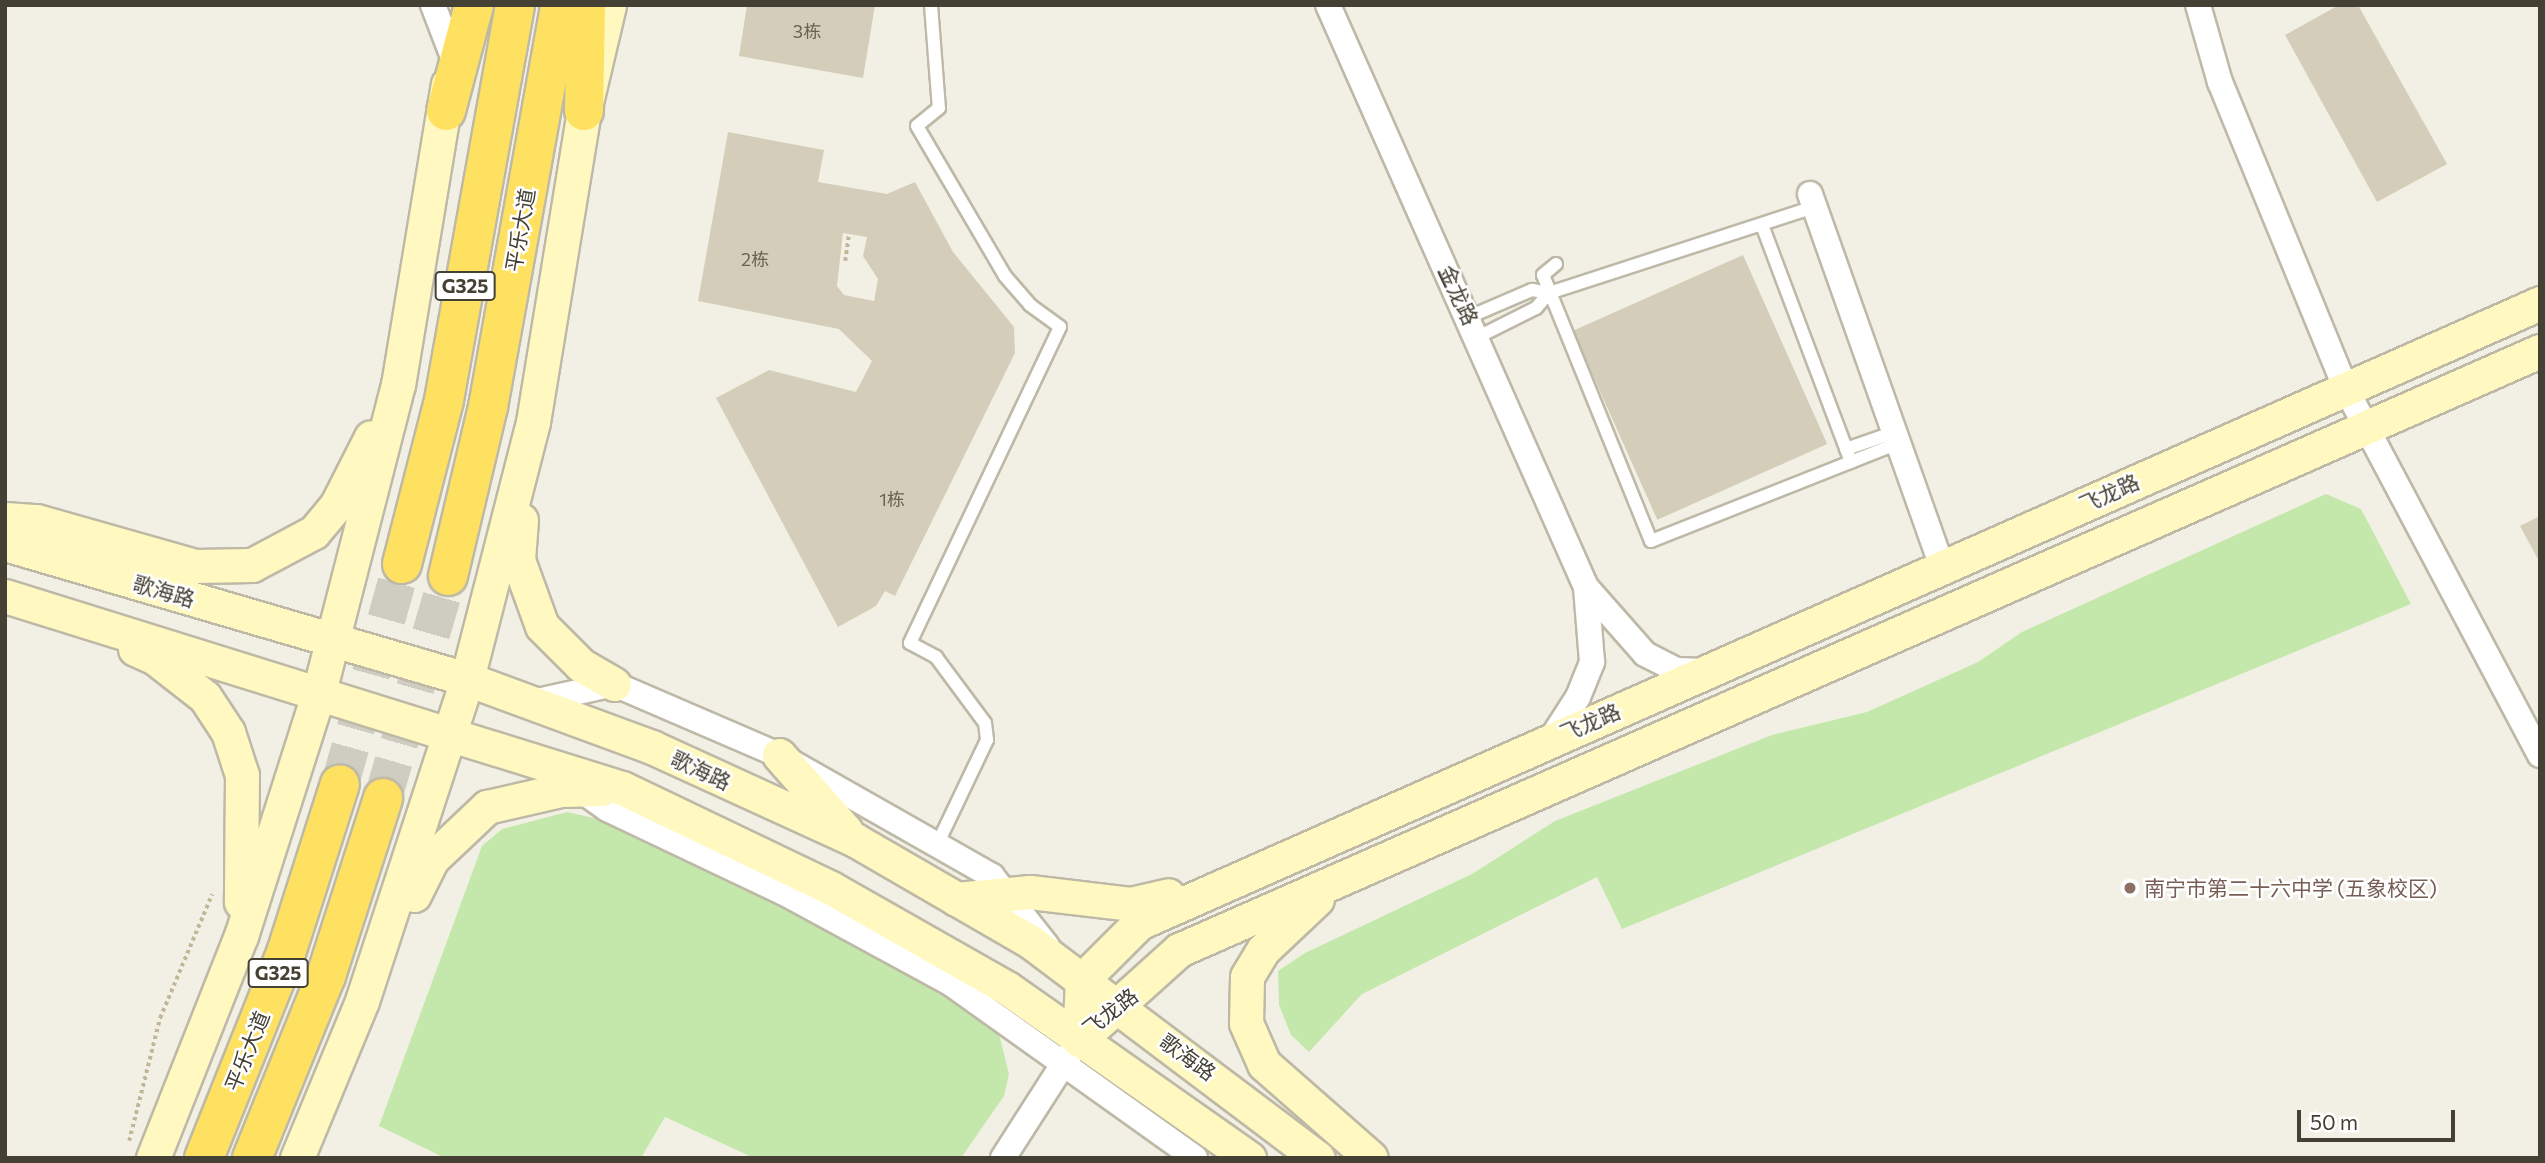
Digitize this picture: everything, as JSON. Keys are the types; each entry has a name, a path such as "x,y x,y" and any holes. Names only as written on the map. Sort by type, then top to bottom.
{"highway":[{"path":"446,110 474,5"},
{"name":"平乐大道","path":"402,564 444,400 515,5"},
{"name":"平乐大道","path":"447,576 488,407 560,5"},
{"path":"584,111 586,5"},
{"name":"平乐大道","path":"204,1158 286,953 340,784"},
{"path":"252,1158 326,976 383,798"}],"main road":[{"path":"140,1151 241,936 319,692 398,385 446,110 455,5"},
{"path":"362,1001 452,733 527,446 584,111 609,5"},
{"name":"飞龙路","path":"1071,1051 1072,972 1139,923 2540,303"},
{"name":"飞龙路","path":"1071,1051 1179,950 2540,351"},
{"path":"5,519 37,521 195,566 252,565 314,531 336,506 398,385"},
{"path":"527,446 518,560 530,599 542,626 561,649 614,684"},
{"name":"歌海路","path":"5,544 467,679 652,747 855,840 956,898 1072,972 1318,1158"},
{"path":"6,596 622,788 831,888 1007,988 1071,1051 1249,1158"},
{"path":"6,596 155,658 205,697 228,732 242,775 241,936"},
{"path":"779,755 855,840"},
{"path":"297,1158 362,1001 432,859 456,831 487,807 579,790 622,788"},
{"path":"956,898 1030,892 1130,904 1238,877"},
{"path":"1335,882 1263,950 1247,977 1242,1002 1251,1040 1264,1064 1371,1158"}],"street":[{"path":"433,5 451,52"},
{"name":"金龙路","path":"1328,5 1586,587 1645,654 1676,670 1706,671"},
{"path":"2198,5 2220,82 2346,389 2540,755"},
{"path":"1812,200 1942,567"},
{"name":"金龙路","path":"1551,739 1578,697 1592,662 1586,587"},
{"path":"533,702 614,684 779,755 992,876 1072,972"},
{"path":"538,761 607,809 786,894 1071,1051 1195,1158"},
{"path":"1003,1158 1071,1051"}],"lane":[{"path":"931,5 939,108 917,126 957,203 1005,275 1030,305 1060,327 910,643 936,657 985,723 987,740 937,845"},
{"path":"1473,327 1532,290 1549,293 1762,225 1812,200"},
{"path":"1762,225 1851,462"},
{"path":"1556,264 1543,275 1549,293 1651,541 1851,462 1897,437"},
{"path":"1473,327 1536,308 1549,293"},
{"path":"1846,449 1897,437"}],"path":[{"path":"845,261 849,234"},
{"path":"140,1151 160,1018 216,885"}],"green space":[{"path":"2326,494 2361,509 2411,604 1622,929 1597,877 1362,994 1309,1052 1291,1035 1279,1005 1278,971 1305,953 1472,874 1555,821 1772,735 1867,712 1978,662 2022,632"},
{"path":"567,812 594,818 770,895 983,1017 999,1034 1009,1074 1004,1096 961,1158 754,1158 665,1117 641,1158 445,1158 379,1126 482,846 502,829"}],"building":[{"path":"747,5 875,5 863,78 739,56"},
{"path":"2339,5 2358,5 2447,164 2377,202 2285,35"},
{"path":"728,132 824,150 818,182 887,194 915,182 953,252 1014,327 1015,353 895,596 885,591 876,606 838,627 716,398 769,370 856,392 872,361 839,329 698,301","holes":["843,233 867,237 863,256 878,279 874,301 844,295 837,286"]},
{"path":"1743,255 1827,444 1657,520 1573,331"},
{"path":"2540,516 2540,563 2520,526"}],"tunnel":[{"path":"340,784 402,564"},
{"path":"383,798 448,576"}],"place":[{"name":"南宁市第二十六中学 (五象校区)","path":"2130,888"}]}
